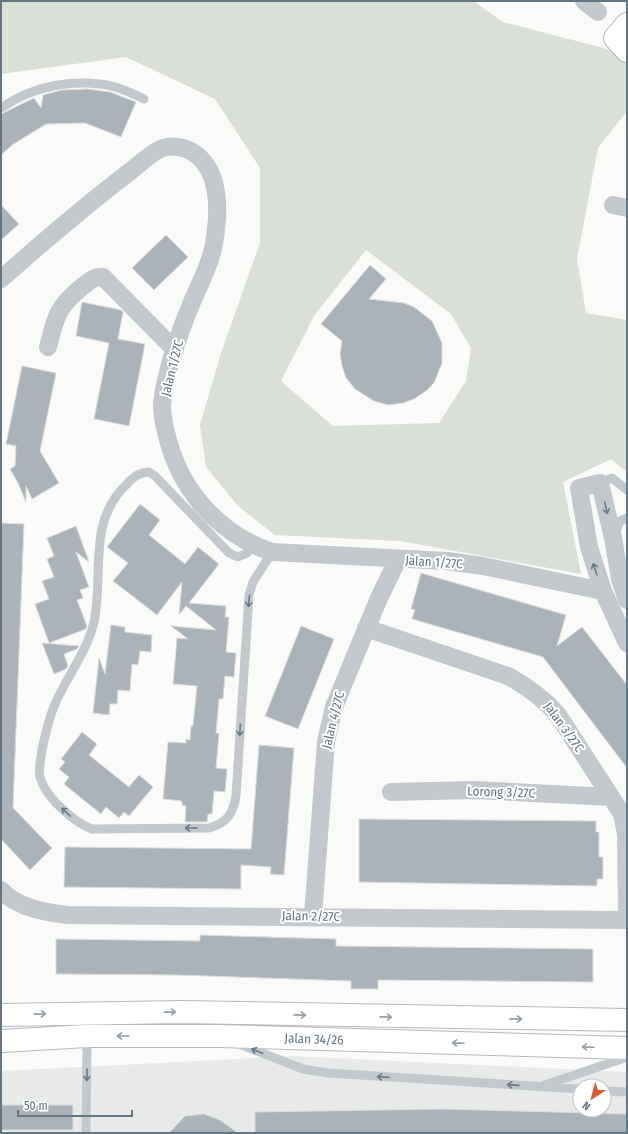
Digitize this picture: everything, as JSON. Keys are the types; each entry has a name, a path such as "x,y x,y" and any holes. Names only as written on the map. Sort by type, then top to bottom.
{"main road":[{"path":"627,24 615,38 627,50"},
{"name":"Jalan 34/26","path":"1,1015 182,1012 627,1020"},
{"name":"Jalan 34/26","path":"1,1041 88,1036 218,1036 627,1048"}],"street":[{"path":"584,1 598,12"},
{"name":"Jalan 1/27C","path":"1,279 105,191 162,148 175,146 189,149 202,158 211,173 216,192 217,217 214,246 207,269 190,307 175,350 165,385 162,405 171,450 182,477 193,494 212,516 226,528 253,546 272,552 447,561 483,566 603,592"},
{"path":"48,347 59,310 69,298 92,278 103,277 175,350"},
{"path":"627,600 620,579 613,538 600,483 579,488 589,547 603,592 627,643"},
{"name":"Jalan 4/27C","path":"313,916 326,742 338,695 366,628 398,559"},
{"name":"Jalan 3/27C","path":"366,628 508,676 546,700 558,715 622,814 626,834 627,912"},
{"name":"Lorong 3/27C","path":"391,792 474,790 611,797"},
{"name":"Jalan 2/27C","path":"3,897 45,912 67,915 627,920"}],"lane":[{"path":"1,108 32,91 53,85 101,84 125,90 144,99"},
{"path":"253,546 247,554 238,557 229,553 155,476 149,472 135,475 114,499 104,515 101,532 99,587 91,632 55,704 45,735 40,767 40,776 44,787 51,797 82,825 92,828 208,828 218,826 227,820 232,814 236,796 249,595 254,582 272,552"},
{"path":"600,483 612,478 627,490"},
{"path":"613,538 620,521 627,518"},
{"path":"86,1133 88,1036"},
{"path":"218,1036 302,1069 328,1073 572,1089"},
{"path":"541,1087 627,1056"},
{"path":"612,1091 627,1092"}],"shaded area":[{"path":"1,1 473,1 503,22 627,54 627,111 598,148 577,259 586,313 627,320 627,472 611,459 563,482 581,574 400,541 275,535 238,506 206,467 200,425 221,353 260,243 260,168 215,99 126,57 1,74","holes":["366,250 451,314 471,348 466,381 439,423 333,426 281,381 314,316"]},
{"path":"293,1056 627,1072 627,1133 1,1133 1,1071"}],"building":[{"path":"87,89 110,92 136,102 121,137 85,123 46,124 12,145 1,155 1,114 34,98 41,108 43,95 62,90"},
{"path":"1,205 19,224 1,240"},
{"path":"166,235 188,257 154,290 132,268"},
{"path":"370,265 386,279 369,299 404,303 414,307 432,321 442,343 442,363 434,383 426,391 414,399 403,403 388,405 374,401 355,389 346,378 342,366 340,353 342,341 321,324"},
{"path":"82,302 121,310 123,312 118,339 145,344 129,426 94,419 109,343 76,336"},
{"path":"22,366 56,373 40,451 59,483 32,499 26,486 26,502 10,469 15,466 16,446 6,444"},
{"path":"140,504 160,520 149,535 185,564 198,547 219,564 189,603 226,606 225,617 229,617 226,652 236,653 234,677 225,676 223,699 219,699 216,733 219,733 216,768 227,769 225,792 214,791 212,814 208,814 207,822 185,822 186,806 182,805 182,801 163,799 168,742 186,743 186,739 190,740 197,686 173,684 177,638 188,639 171,626 216,630 186,606 179,615 182,582 157,615 113,581 128,563 107,547"},
{"path":"1,523 24,524 13,808 52,848 30,870 1,839"},
{"path":"76,526 89,562 76,552 89,587 80,590 83,598 77,600 87,626 86,629 49,643 35,604 49,599 42,581 54,577 47,559 54,556 47,538"},
{"path":"421,573 566,615 557,646 582,627 627,685 627,768 543,657 412,619 415,610 411,609"},
{"path":"111,625 125,627 125,632 152,635 151,652 140,651 138,665 132,664 130,691 118,690 117,704 110,704 109,715 93,713 99,658 105,674"},
{"path":"301,626 334,639 298,729 265,716"},
{"path":"42,643 79,646 77,649 64,654 68,666 66,669 54,674"},
{"path":"82,732 97,744 89,755 129,787 139,775 153,787 129,816 124,812 119,818 106,807 101,814 64,784 69,777 59,769 65,762 61,759"},
{"path":"259,745 294,748 284,875 270,874 271,867 241,865 241,889 64,887 65,847 251,849"},
{"path":"359,819 596,821 596,832 599,832 599,857 603,857 603,879 597,879 597,886 359,882"},
{"path":"200,935 336,939 336,946 593,949 593,982 378,980 378,989 351,989 351,981 178,975 56,974 56,939 200,941"},
{"path":"1,1105 73,1105 73,1130 1,1130"},
{"path":"443,1109 572,1113 572,1118 612,1118 612,1114 627,1114 627,1133 255,1133 255,1112"},
{"path":"204,1114 220,1120 238,1133 169,1133 185,1116"}]}
